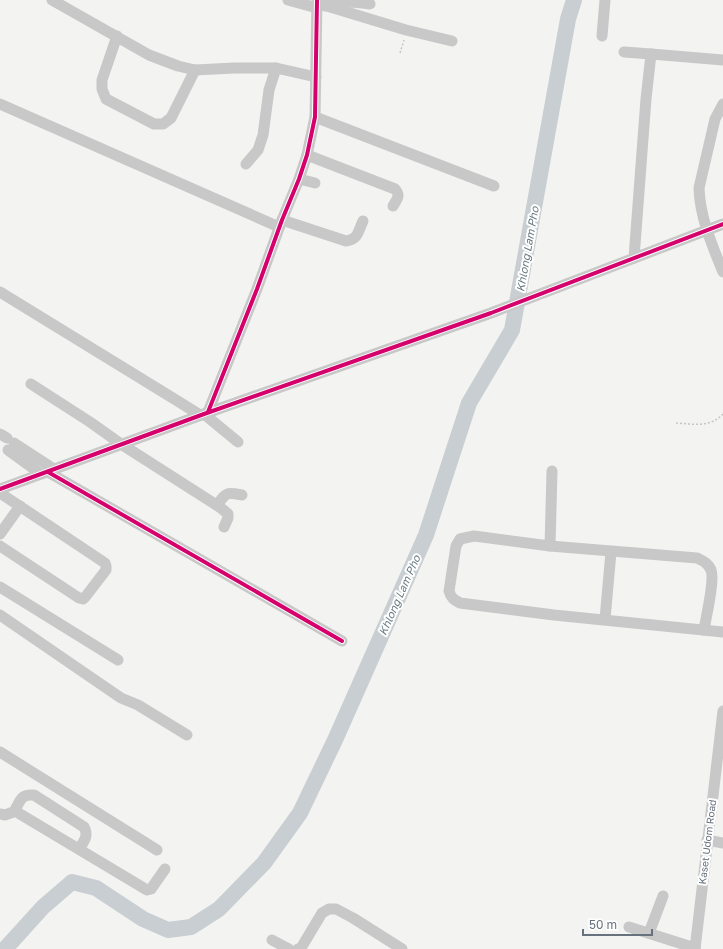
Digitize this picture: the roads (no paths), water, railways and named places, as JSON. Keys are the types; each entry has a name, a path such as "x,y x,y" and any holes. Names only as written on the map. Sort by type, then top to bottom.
{"street":[{"path":"52,0 150,55 178,66 195,70 276,68 316,77"},
{"path":"288,0 319,4 406,30 452,41"},
{"path":"602,36 605,0"},
{"path":"319,4 338,1 370,4"},
{"path":"204,414 257,289 307,155 315,117 319,4"},
{"path":"117,36 102,80 102,89 106,99 154,124 163,124 171,118 195,70"},
{"path":"624,52 723,60"},
{"path":"634,258 646,99 651,54"},
{"path":"246,164 258,150 263,135 269,90 276,68"},
{"path":"0,104 281,223 346,241 356,238 363,221"},
{"path":"723,104 716,119 699,188 701,211 723,272"},
{"path":"315,117 494,186"},
{"path":"307,155 395,189 398,193 398,197 393,206"},
{"path":"299,179 315,183"},
{"path":"0,489 204,414 491,313 723,224"},
{"path":"0,292 169,396 204,414 238,442"},
{"path":"31,384 121,444 217,505 228,514 224,527"},
{"path":"5,443 48,472 342,641"},
{"path":"550,546 552,471"},
{"path":"0,493 104,563 106,570 83,599 79,598 0,546"},
{"path":"217,505 227,493 242,495"},
{"path":"0,534 20,506"},
{"path":"704,630 712,580 711,570 706,563 697,558 550,546 474,536 460,539 456,546 449,591 451,597 460,603 554,615 723,632"},
{"path":"605,620 611,552"},
{"path":"0,587 118,660"},
{"path":"0,615 121,698 138,705 187,735"},
{"name":"Kaset Udom Road","path":"695,949 708,840 719,778 723,711"},
{"path":"0,752 157,850"},
{"path":"16,811 16,808 23,797 28,794 34,795 84,827 87,832 86,837 79,849"},
{"path":"0,814 5,815 16,811"},
{"path":"16,811 146,890 152,889 165,869"},
{"path":"708,840 723,843"},
{"path":"649,933 663,896"},
{"path":"298,949 301,948 322,913 329,909 336,909 402,949"},
{"path":"629,927 695,949"},
{"path":"272,940 289,949"}],"waterway":[{"name":"Khlong Lam Pho","path":"5,949 43,907 72,882 96,888 143,919 168,930 191,927 219,909 264,863 300,813 335,740 426,535 469,403 512,330 568,19 574,0"}]}
